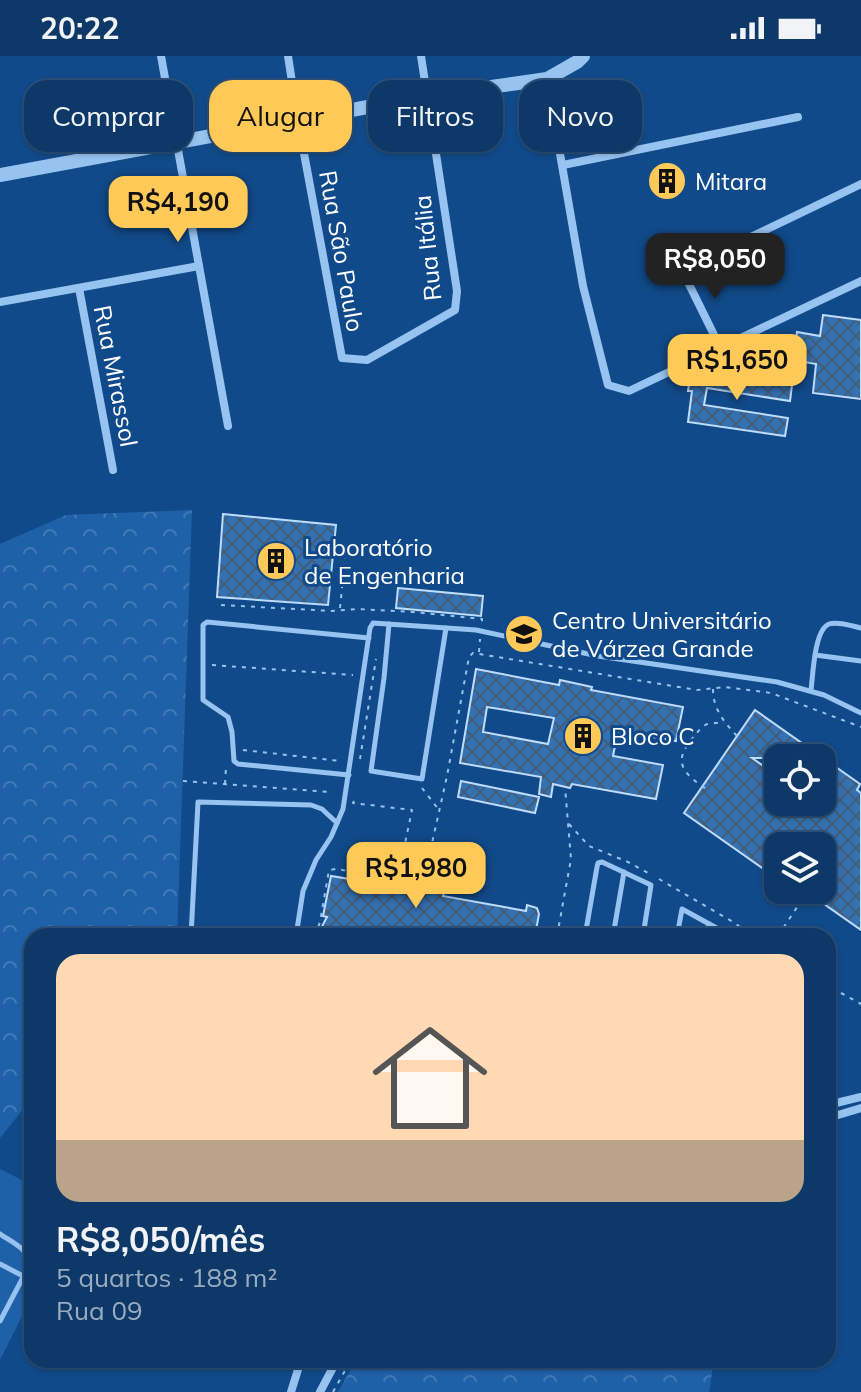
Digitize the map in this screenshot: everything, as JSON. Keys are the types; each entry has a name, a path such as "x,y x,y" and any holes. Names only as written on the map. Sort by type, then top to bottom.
{"street":[{"path":"161,56 165,80"},
{"name":"Rua São Paulo","path":"288,56 292,80"},
{"name":"Rua Itália","path":"421,56 425,80"},
{"path":"503,85 547,79 583,56"},
{"path":"547,79 583,286 608,385 629,391 861,281"},
{"path":"563,165 798,117"},
{"path":"0,175 126,152"},
{"path":"178,152 228,426"},
{"name":"Rua São Paulo","path":"304,152 342,358"},
{"name":"Rua Itália","path":"342,358 367,360 455,310 457,291 436,152"},
{"path":"720,347 682,270 861,184"},
{"path":"0,302 199,266"},
{"name":"Rua Mirassol","path":"79,288 113,470"},
{"path":"836,1103 861,1097"},
{"path":"836,1116 861,1108"},
{"path":"291,1392 298,1368"},
{"path":"320,1392 332,1368"}],"lane":[{"path":"349,775 238,764 233,757 228,717 203,700 203,625 205,622 369,638"},
{"path":"297,928 303,891 343,809 373,623 481,630 598,656 777,682 811,690 861,713"},
{"path":"811,690 815,655 825,626 835,623 861,628"},
{"path":"389,624 371,771 422,779 446,628"},
{"path":"815,655 861,661"},
{"path":"191,928 198,802 311,805 322,809 337,823"},
{"path":"586,928 598,863 602,862 651,885 644,928"},
{"path":"614,928 624,872"},
{"path":"678,928 682,909 716,928"},
{"path":"708,928 709,924"},
{"path":"0,1234 24,1250"},
{"path":"0,1264 23,1276 0,1321"}],"path":[{"path":"340,610 345,558"},
{"path":"221,605 412,612 482,619 481,623"},
{"path":"479,653 480,636"},
{"path":"318,928 329,870 393,878 399,855 428,854 469,657 473,653 697,690 725,687 771,693 861,727"},
{"path":"203,665 354,675"},
{"path":"359,762 374,677"},
{"path":"713,688 713,698 724,722 738,737"},
{"path":"705,788 686,774 681,759 702,727 724,722"},
{"path":"237,750 342,761"},
{"path":"422,779 422,790 439,810"},
{"path":"183,781 329,792"},
{"path":"558,928 571,859 565,787"},
{"path":"355,789 353,803 412,810 403,855"},
{"path":"569,824 589,846 635,866 741,928"},
{"path":"783,928 799,904"},
{"path":"837,991 861,1004"},
{"path":"333,1392 346,1368"}],"green space":[{"path":"192,510 177,928 24,928 24,1108 0,1138 0,544 66,515"},
{"path":"0,1169 24,1181 24,1312 0,1360"},
{"path":"352,1368 713,1368 709,1392 338,1392"}],"building":[{"name":"Mitara","path":"672,168 676,192 662,195 658,171"},
{"path":"823,315 861,320 861,399 813,393 816,364 793,360 797,332 820,336"},
{"path":"691,369 752,379 753,373 775,377 774,382 792,385 790,401 707,388 704,405 788,418 785,436 688,422"},
{"name":"Laboratório de Engenharia","path":"223,514 336,525 328,605 217,597"},
{"path":"398,588 483,596 481,616 396,608"},
{"name":"Bloco C","path":"476,669 559,685 560,680 592,687 591,690 683,707 676,741 618,731 613,756 663,765 656,799 572,784 570,788 553,784 551,797 539,794 541,777 460,763","holes":["487,707 554,718 548,744 483,732"]},
{"path":"755,710 803,744 764,744 764,758 752,758 764,766 764,816 836,816 836,767 860,784 857,790 861,793 861,930 824,904 836,904 836,832 764,832 764,869 684,813"},
{"path":"461,781 539,797 535,813 458,797"},
{"path":"400,866 413,867 446,883 443,896 526,911 527,905 537,908 536,928 321,928 327,917 323,916 331,876 380,884 381,880 396,883"}],"place":[{"name":"Mitara","path":"667,181"},
{"name":"Laboratório de Engenharia","path":"276,561"},
{"name":"Centro Universitário de Várzea Grande","path":"524,634"},
{"name":"Bloco C","path":"583,736"}]}
